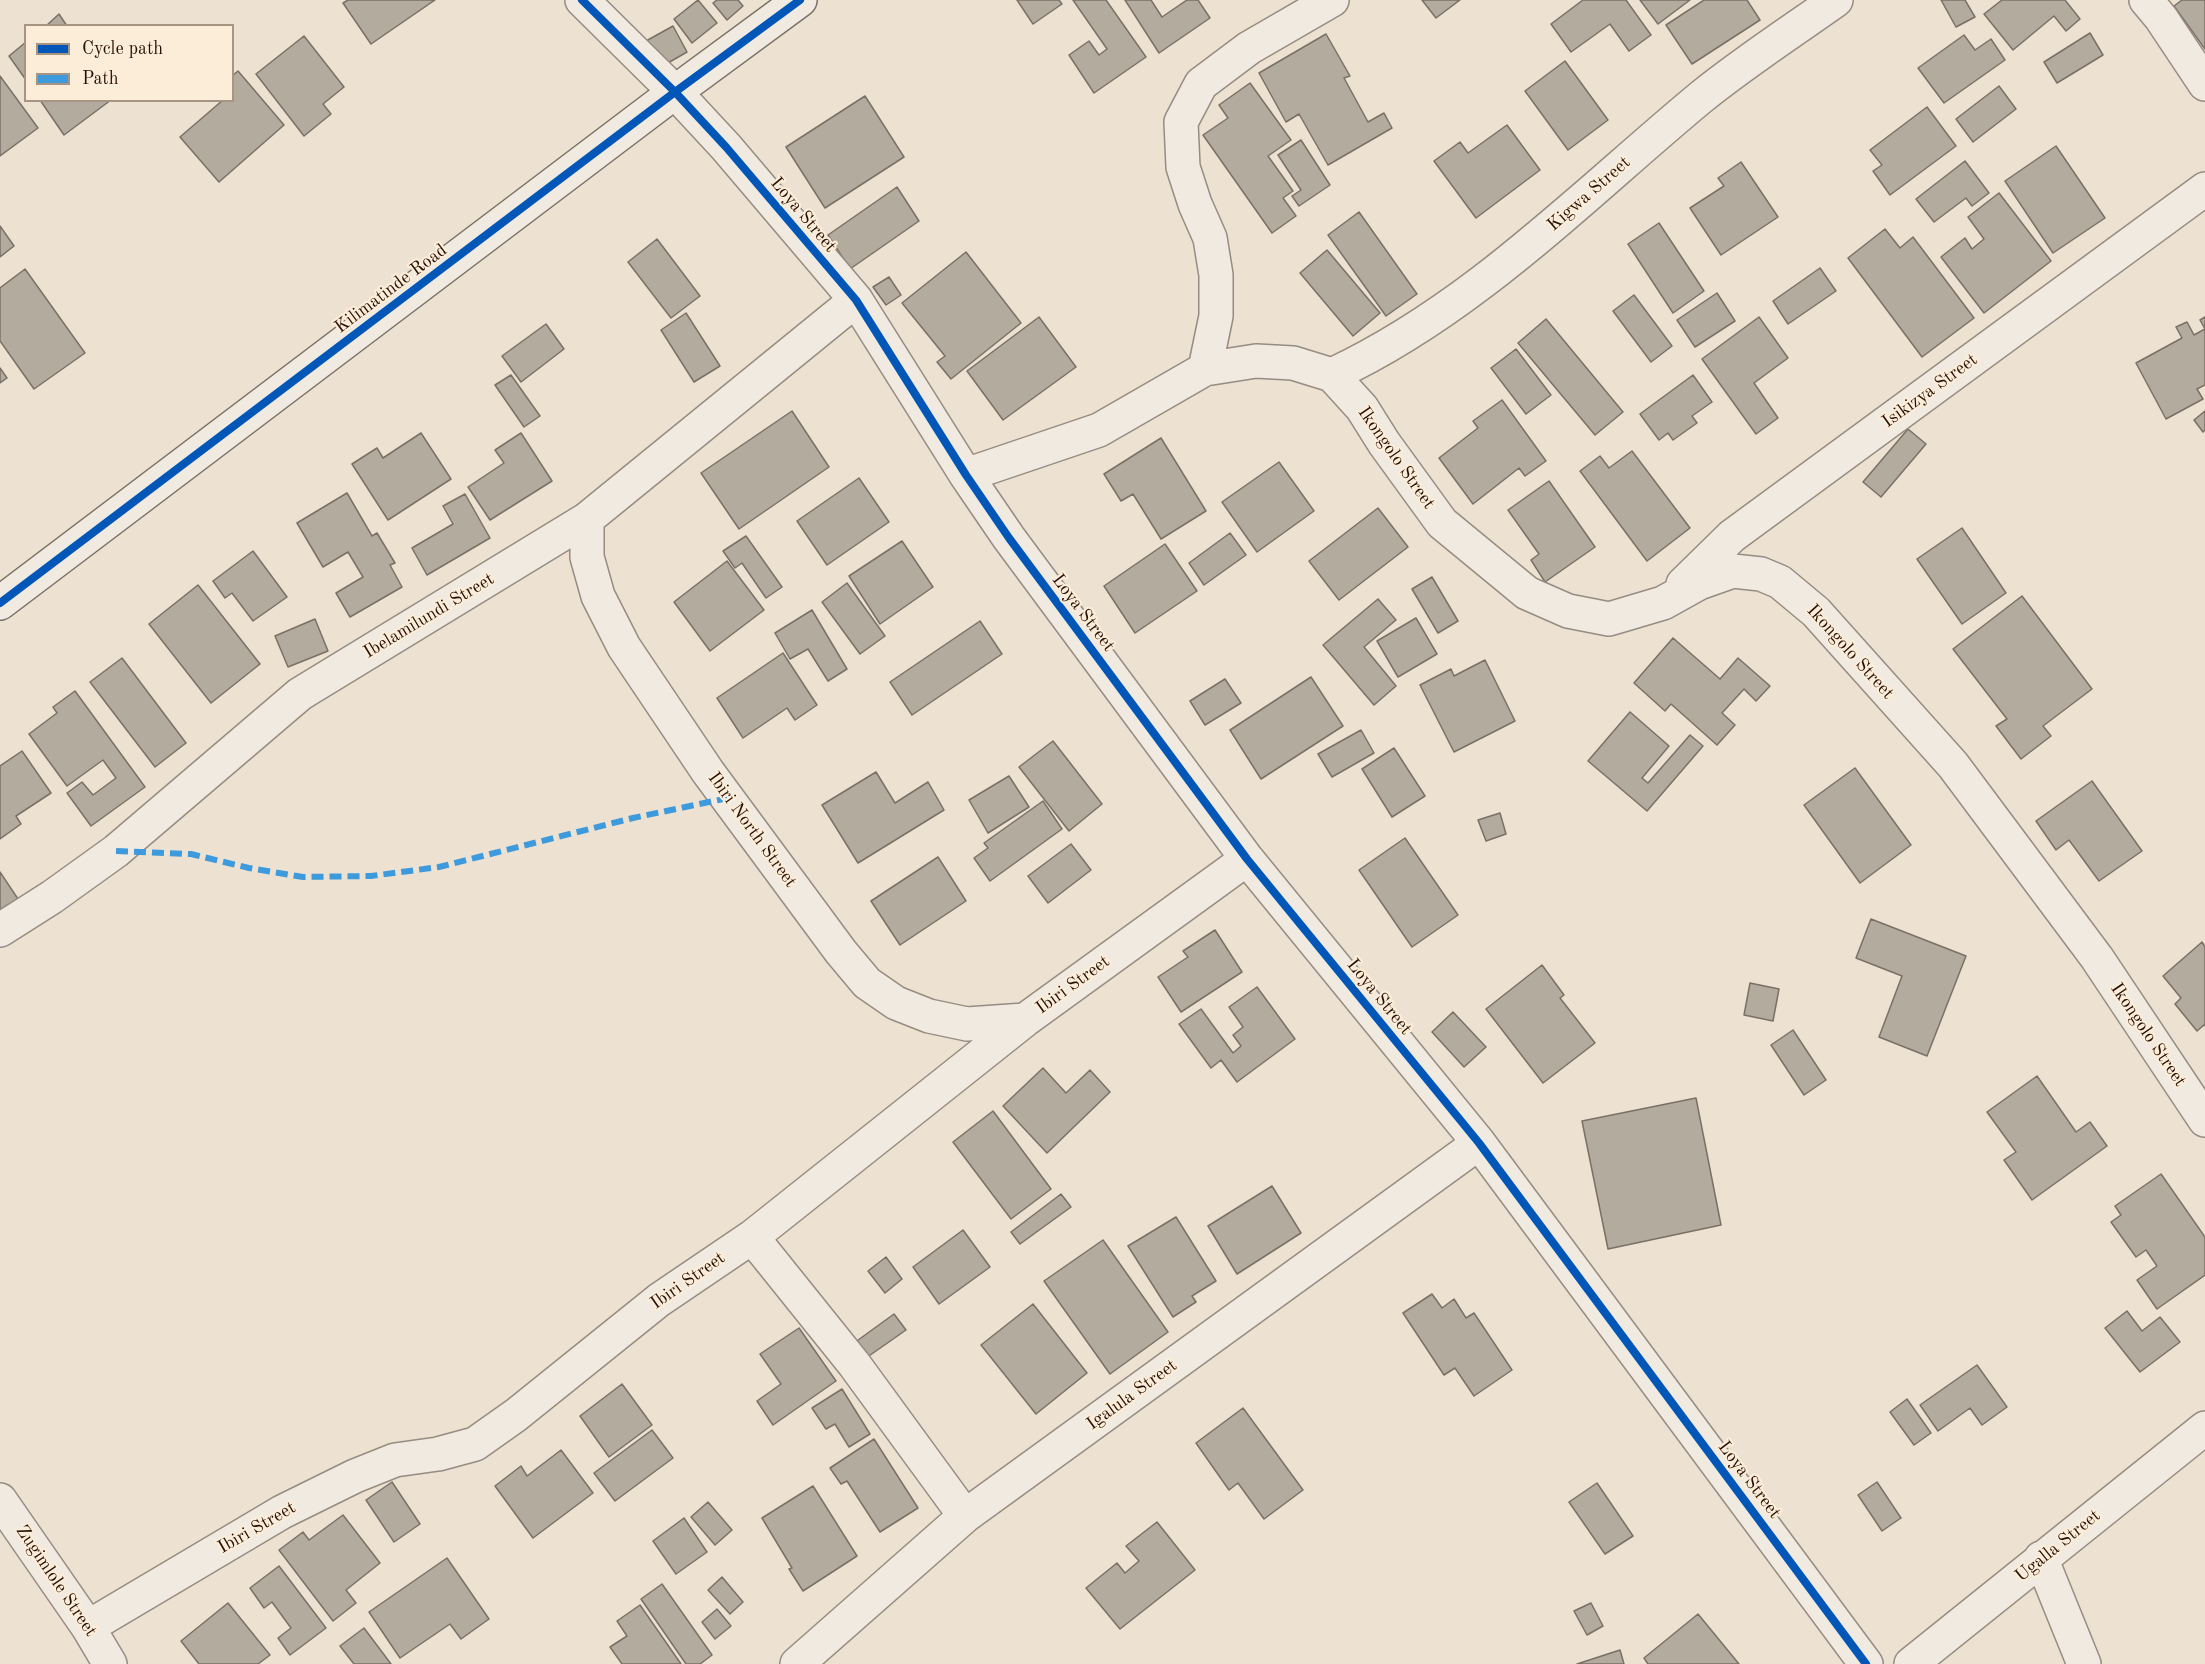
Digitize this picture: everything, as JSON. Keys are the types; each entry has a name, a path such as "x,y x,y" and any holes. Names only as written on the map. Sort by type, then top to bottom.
{"street":[{"name":"Loya Street","path":"582,0 675,92 726,147 856,300 966,475 1009,538 1247,859 1479,1143 1866,1664"},
{"name":"Kilimatinde Road","path":"0,603 800,0"},
{"path":"1206,369 1216,316 1216,275 1210,238 1195,204 1183,167 1181,122 1201,84 1249,48 1332,0"},
{"path":"2146,0 2161,18 2205,84"},
{"name":"Kigwa Street","path":"1332,375 1400,339 1511,261 1702,97 1824,3"},
{"name":"Isikizya Street","path":"1663,603 1741,530 2205,189"},
{"name":"Ibelamilundi Street","path":"0,930 52,897 116,851 300,694 587,519 856,300"},
{"path":"966,475 1099,430 1206,369 1256,361 1293,363 1332,375"},
{"name":"Ikongolo Street","path":"1332,375 1362,408 1384,443 1442,523 1527,593 1568,611 1609,619 1663,603 1699,583 1733,572 1761,574 1780,582 1816,612 1953,765 2097,958 2205,1120"},
{"name":"Ibiri North Street","path":"587,519 587,557 598,596 624,647 708,772 841,952 867,983 896,1003 929,1016 967,1024 1025,1020"},
{"name":"Ibiri Street","path":"88,1627 282,1512 355,1476 395,1460 438,1454 475,1444 516,1415 659,1300 752,1237 1025,1020 1247,859"},
{"name":"Igalula Street","path":"797,1664 965,1516 1479,1143"},
{"path":"752,1237 854,1364 965,1516"},
{"name":"Ugalla Street","path":"1911,1664 2205,1428"},
{"name":"Zugimlole Street","path":"0,1500 88,1627 110,1664"},
{"path":"2041,1558 2084,1664"}],"building":[{"path":"348,0 435,0 371,44 343,3"},
{"path":"698,0 717,23 692,43 674,19"},
{"path":"717,0 738,0 743,6 727,20 713,3"},
{"path":"1017,0 1059,0 1062,4 1033,24"},
{"path":"1073,0 1106,0 1146,57 1094,93 1069,55 1089,41 1099,55 1107,49"},
{"path":"1125,0 1151,0 1162,17 1187,0 1198,0 1210,18 1159,53"},
{"path":"1422,0 1460,0 1436,18"},
{"path":"1583,0 1626,0 1651,35 1629,51 1610,24 1571,52 1551,24"},
{"path":"1640,0 1690,0 1658,24"},
{"path":"1704,0 1747,0 1760,20 1692,64 1666,25"},
{"path":"1941,0 1965,0 1975,17 1956,27"},
{"path":"2002,0 2065,0 2080,19 2066,31 2054,16 2013,50 1984,14"},
{"path":"2182,0 2205,0 2205,49 2174,6"},
{"path":"59,14 66,24 48,24"},
{"path":"673,26 687,52 661,67 646,41"},
{"path":"2090,33 2103,55 2057,83 2044,62"},
{"path":"1326,34 1350,76 1344,78 1368,122 1384,113 1392,128 1328,165 1299,114 1286,122 1259,73"},
{"path":"1964,35 1975,50 1991,39 2005,60 1944,103 1918,68"},
{"path":"304,36 344,87 323,104 331,114 304,136 256,74"},
{"path":"24,44 24,77 9,56"},
{"path":"1565,61 1608,120 1568,150 1525,91"},
{"path":"238,71 284,125 219,182 180,137 221,102 234,102 234,74"},
{"path":"0,76 38,128 0,156"},
{"path":"1250,83 1291,140 1268,156 1293,191 1283,198 1296,216 1272,233 1203,135 1228,118 1219,105"},
{"path":"1999,86 2016,109 1973,142 1956,119"},
{"path":"865,96 904,157 825,208 786,147"},
{"path":"41,102 108,102 64,135"},
{"path":"1927,107 1956,146 1890,195 1873,171 1882,165 1870,150"},
{"path":"1507,125 1540,170 1476,218 1434,161 1460,142 1468,153"},
{"path":"1301,140 1330,185 1299,206 1292,196 1301,190 1278,155"},
{"path":"2056,146 2105,218 2053,253 2005,181"},
{"path":"1965,161 1989,193 1972,206 1966,198 1934,222 1916,199"},
{"path":"1741,162 1778,217 1721,255 1690,208 1724,186 1718,178"},
{"path":"897,187 919,221 850,269 828,235"},
{"path":"1999,193 2051,261 1984,313 1941,257 1965,238 1972,249 1984,239 1968,217"},
{"path":"1359,212 1417,294 1386,316 1328,235"},
{"path":"1659,223 1704,291 1673,313 1628,244"},
{"path":"0,226 14,246 0,257"},
{"path":"1885,229 1900,248 1913,237 1974,318 1922,357 1848,258"},
{"path":"657,239 700,296 671,318 628,262"},
{"path":"1327,250 1380,313 1353,336 1300,273"},
{"path":"966,252 1021,323 951,379 937,362 945,356 902,303"},
{"path":"1820,268 1836,291 1788,324 1773,301"},
{"path":"25,269 85,353 34,389 0,341 0,288"},
{"path":"889,277 901,295 886,305 873,287"},
{"path":"1717,293 1735,321 1695,347 1677,320"},
{"path":"1634,295 1672,346 1651,362 1613,311"},
{"path":"686,313 720,366 694,382 661,330"},
{"path":"1039,317 1076,367 1003,420 967,371"},
{"path":"1759,317 1788,358 1754,383 1778,418 1756,434 1702,359"},
{"path":"2205,317 2205,329 2200,320"},
{"path":"1546,319 1623,412 1595,435 1518,343"},
{"path":"2187,322 2194,335 2205,329 2205,385 2197,389 2203,399 2166,419 2136,363 2182,338 2176,327"},
{"path":"546,324 564,349 521,382 502,356"},
{"path":"1516,349 1551,395 1526,414 1491,368"},
{"path":"0,368 7,378 0,383"},
{"path":"511,375 540,416 524,427 495,385"},
{"path":"1693,375 1712,402 1692,416 1697,423 1673,440 1668,433 1659,440 1640,414"},
{"path":"1502,400 1546,461 1525,476 1519,468 1473,504 1439,458 1478,428 1473,421"},
{"path":"792,411 829,467 739,529 701,473"},
{"path":"2205,411 2205,430 2203,432 2194,420"},
{"path":"1908,429 1926,444 1881,497 1863,482"},
{"path":"421,433 451,479 388,520 352,464 377,448 383,458"},
{"path":"521,433 552,481 490,520 468,487 504,463 495,450"},
{"path":"1161,438 1206,511 1161,539 1133,494 1121,501 1104,474"},
{"path":"1632,451 1690,528 1647,561 1580,471 1600,456 1609,468"},
{"path":"1279,462 1314,511 1257,552 1222,502"},
{"path":"859,478 889,522 827,565 797,521"},
{"path":"1549,481 1595,547 1545,582 1531,560 1539,554 1508,510"},
{"path":"347,493 372,536 377,533 395,563 390,565 402,587 350,617 336,593 363,577 348,552 323,567 297,523"},
{"path":"465,494 490,538 427,575 412,548 453,524 443,506"},
{"path":"1378,508 1408,547 1339,600 1309,561"},
{"path":"1962,528 2006,593 1962,624 1917,559"},
{"path":"1230,533 1246,555 1204,585 1189,563"},
{"path":"746,536 782,587 766,598 742,563 735,568 723,551"},
{"path":"902,541 933,587 880,624 849,576"},
{"path":"1165,544 1197,591 1135,633 1104,586"},
{"path":"253,551 287,597 253,621 232,593 225,598 213,581"},
{"path":"727,561 764,610 710,651 674,602"},
{"path":"1432,577 1458,621 1438,633 1412,589"},
{"path":"847,583 885,636 860,654 822,602"},
{"path":"198,585 260,664 211,703 149,624"},
{"path":"2022,596 2092,689 2043,726 2051,736 2021,759 1996,726 2007,719 1953,649"},
{"path":"1378,599 1396,620 1364,647 1396,686 1374,705 1323,645"},
{"path":"812,610 847,669 828,681 808,649 790,659 775,633"},
{"path":"1416,618 1437,654 1398,677 1377,641"},
{"path":"315,619 328,651 288,667 275,636"},
{"path":"980,621 1002,654 912,715 890,682"},
{"path":"1673,638 1720,679 1738,658 1770,686 1756,701 1744,689 1722,713 1735,725 1717,745 1671,704 1665,711 1634,683"},
{"path":"783,653 817,705 795,720 787,708 743,738 717,698"},
{"path":"122,658 186,743 155,767 90,682"},
{"path":"1485,660 1515,721 1454,752 1420,685 1451,669 1454,676"},
{"path":"1311,677 1343,726 1261,779 1230,730"},
{"path":"1225,679 1241,703 1205,725 1190,701"},
{"path":"75,691 145,787 91,826 67,793 82,782 93,795 116,778 103,760 67,786 29,734 57,713 53,707"},
{"path":"1630,712 1669,746 1642,778 1648,783 1690,735 1703,746 1647,811 1588,761"},
{"path":"1361,730 1374,753 1332,777 1318,754"},
{"path":"1053,741 1102,804 1069,831 1019,767"},
{"path":"1394,748 1425,796 1392,817 1362,769"},
{"path":"22,751 51,793 16,816 21,824 0,839 0,766"},
{"path":"1855,768 1911,845 1860,883 1804,805"},
{"path":"876,772 895,803 928,782 944,810 858,863 822,805"},
{"path":"1009,776 1029,807 988,833 969,800"},
{"path":"2092,781 2142,851 2099,881 2069,840 2056,850 2036,821"},
{"path":"1043,801 1062,829 990,881 974,858 988,848 984,843"},
{"path":"1500,813 1506,834 1486,841 1478,820"},
{"path":"1405,838 1458,915 1412,947 1359,870"},
{"path":"1071,844 1091,870 1048,903 1028,876"},
{"path":"938,857 966,901 900,945 871,901"},
{"path":"0,872 18,899 0,910"},
{"path":"1871,919 1966,956 1927,1056 1879,1037 1902,976 1856,958"},
{"path":"1215,930 1242,972 1181,1012 1158,977 1188,957 1183,951"},
{"path":"2202,942 2205,947 2205,1026 2197,1031 2175,1004 2181,998 2163,976"},
{"path":"1542,965 1564,995 1560,998 1595,1043 1543,1083 1486,1009"},
{"path":"1750,983 1779,989 1773,1021 1744,1015"},
{"path":"1257,987 1295,1039 1237,1082 1221,1060 1211,1068 1179,1024 1201,1009 1233,1053 1241,1046 1233,1035 1243,1027 1229,1007"},
{"path":"1453,1012 1486,1047 1464,1067 1432,1032"},
{"path":"1793,1030 1826,1080 1804,1095 1771,1045"},
{"path":"1043,1068 1066,1093 1090,1070 1110,1092 1047,1153 1003,1106"},
{"path":"2037,1076 2076,1132 2090,1122 2107,1146 2032,1200 2004,1160 2016,1152 1987,1112"},
{"path":"1696,1098 1721,1225 1608,1249 1582,1121"},
{"path":"993,1111 1051,1189 1011,1219 953,1142"},
{"path":"2161,1174 2205,1237 2205,1275 2157,1309 2137,1280 2157,1266 2146,1250 2136,1257 2111,1222 2121,1215 2115,1206"},
{"path":"1272,1186 1301,1233 1237,1274 1208,1226"},
{"path":"1061,1194 1071,1207 1020,1244 1011,1232"},
{"path":"1176,1217 1216,1281 1192,1296 1196,1302 1173,1317 1128,1246"},
{"path":"963,1230 990,1267 939,1304 913,1267"},
{"path":"1103,1240 1168,1332 1110,1374 1044,1281"},
{"path":"886,1257 902,1279 885,1293 868,1271"},
{"path":"1432,1294 1442,1308 1454,1299 1466,1318 1474,1313 1512,1370 1474,1396 1455,1368 1444,1375 1403,1313"},
{"path":"1033,1304 1087,1373 1036,1414 981,1345"},
{"path":"2127,1311 2142,1331 2160,1317 2180,1342 2140,1372 2105,1328"},
{"path":"894,1314 906,1330 866,1358 854,1343"},
{"path":"799,1328 836,1381 773,1425 757,1401 781,1384 760,1354"},
{"path":"1977,1365 2007,1407 1982,1425 1970,1408 1938,1431 1920,1405"},
{"path":"622,1384 652,1425 609,1457 580,1416"},
{"path":"842,1389 870,1434 849,1447 835,1424 826,1429 812,1408"},
{"path":"1907,1399 1931,1433 1914,1445 1890,1412"},
{"path":"1243,1408 1303,1490 1264,1519 1238,1483 1229,1490 1196,1443"},
{"path":"652,1430 673,1458 615,1501 594,1473"},
{"path":"874,1439 918,1508 880,1532 847,1481 841,1484 830,1468"},
{"path":"561,1450 593,1493 533,1538 495,1486 521,1466 527,1476"},
{"path":"392,1482 420,1524 394,1542 366,1500"},
{"path":"1877,1482 1901,1518 1882,1531 1858,1495"},
{"path":"1597,1483 1633,1536 1605,1554 1569,1502"},
{"path":"813,1486 857,1556 803,1591 762,1518"},
{"path":"708,1502 732,1530 715,1545 691,1517"},
{"path":"343,1515 380,1563 346,1590 356,1603 333,1621 279,1550 303,1532 309,1540"},
{"path":"684,1518 707,1552 676,1574 653,1541"},
{"path":"1157,1522 1195,1570 1120,1629 1086,1588 1117,1563 1125,1573 1139,1561 1126,1546"},
{"path":"447,1558 489,1619 461,1639 450,1624 400,1658 369,1612"},
{"path":"279,1566 326,1628 290,1655 278,1638 291,1628 272,1602 264,1608 250,1588"},
{"path":"722,1577 743,1602 730,1614 708,1590"},
{"path":"662,1584 712,1655 700,1664 686,1664 641,1599"},
{"path":"228,1603 270,1655 258,1664 199,1664 181,1641"},
{"path":"1591,1603 1603,1626 1587,1635 1574,1611"},
{"path":"640,1605 681,1664 622,1664 610,1647 627,1636 617,1621"},
{"path":"717,1609 731,1626 715,1639 702,1622"},
{"path":"1698,1614 1739,1664 1648,1664 1644,1658"},
{"path":"364,1628 391,1664 354,1664 340,1646"},
{"path":"1620,1650 1624,1664 1577,1664"}],"marked path":[{"path":"116,851 191,854 249,868 303,877 371,876 439,867 633,818 728,798"}],"cycle path":[{"path":"582,0 675,92 726,147 856,300 966,475 1009,538 1247,859 1479,1143 1866,1664"},
{"path":"0,603 800,0"}]}
